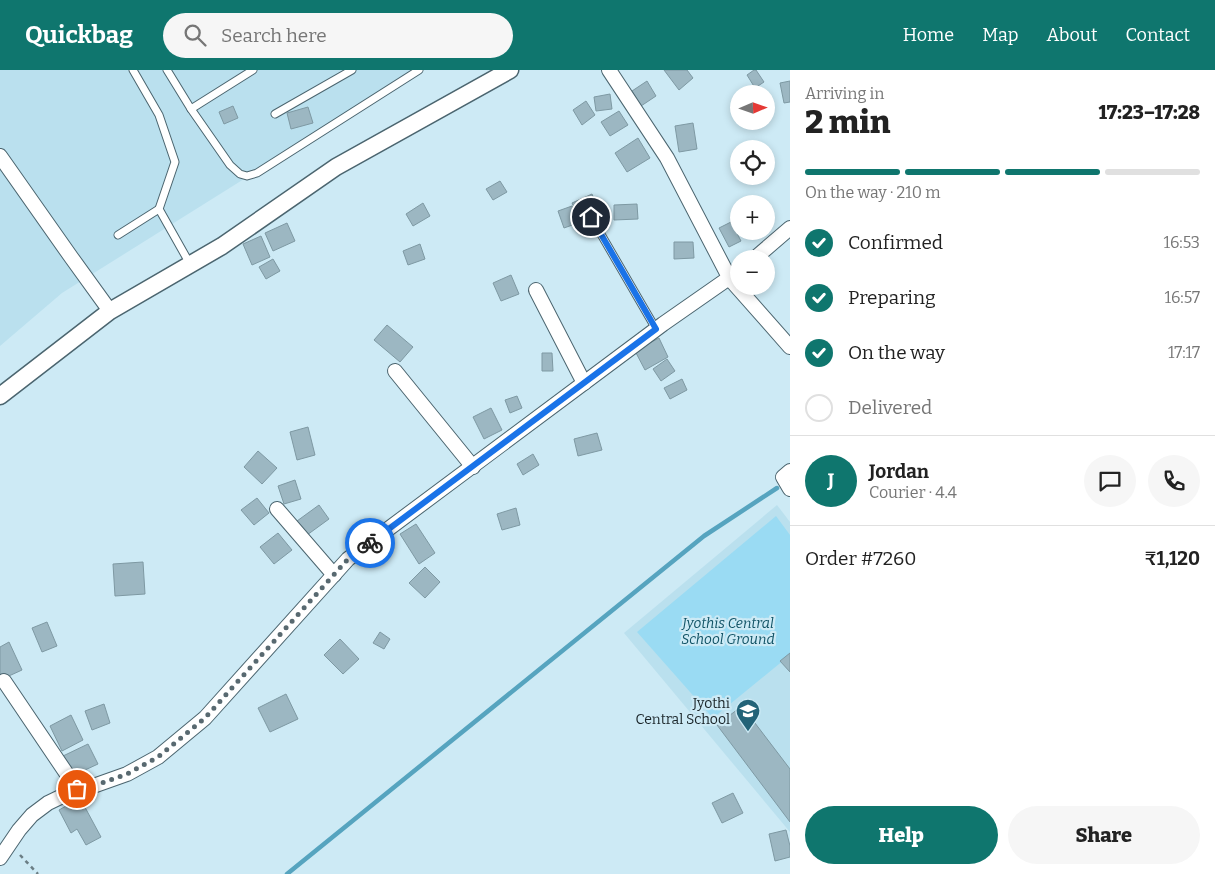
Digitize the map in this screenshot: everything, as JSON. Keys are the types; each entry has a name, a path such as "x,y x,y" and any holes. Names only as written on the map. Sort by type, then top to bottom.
{"street":[{"path":"0,396 110,311 222,246 336,167 510,70"},
{"path":"609,70 667,158 730,268"},
{"path":"0,156 110,311"},
{"path":"764,250 790,228"},
{"path":"0,858 32,815 48,803 77,789 96,785 127,774 158,757 205,718 348,559 656,329 730,278"},
{"path":"536,290 584,383"},
{"path":"750,295 790,346"},
{"path":"395,371 473,467"},
{"path":"790,471 783,477 790,489"},
{"path":"277,509 334,575"},
{"path":"4,681 77,789"}],"lane":[{"path":"118,235 159,209 176,162 159,115 133,70"},
{"path":"167,70 191,109 230,165 240,174 247,176 257,173 419,70"},
{"path":"191,109 253,70"},
{"path":"275,114 352,70"},
{"path":"159,209 190,264"},
{"path":"591,217 656,329"}],"path":[{"path":"9,844 38,874"}],"shaded area":[{"path":"0,70 418,70 62,293 0,346"},
{"name":"Jyothis Central School Ground","path":"777,505 790,522 790,832 624,633"}],"green space":[{"name":"Jyothis Central School Ground","path":"776,516 790,535 790,655 713,718 637,632"}],"building":[{"path":"664,70 687,70 693,78 679,90"},
{"path":"756,70 764,82 760,85 753,85 747,75"},
{"path":"647,81 656,96 641,106 632,91"},
{"path":"790,81 790,102 784,103 780,83"},
{"path":"610,94 612,109 596,111 594,97"},
{"path":"586,101 595,115 582,125 573,110"},
{"path":"233,106 238,118 224,124 219,112"},
{"path":"308,107 313,123 291,129 287,113"},
{"path":"619,111 628,125 610,136 601,122"},
{"path":"693,123 697,149 679,152 675,126"},
{"path":"638,138 650,158 627,172 615,153"},
{"path":"500,181 507,192 493,200 486,189"},
{"path":"592,194 598,209 579,218 572,203"},
{"path":"423,203 430,216 413,226 406,214"},
{"path":"637,204 638,219 614,220 614,205"},
{"path":"572,206 578,223 564,228 558,211"},
{"path":"730,222 730,240 741,241 729,247 719,228"},
{"path":"287,223 295,241 273,251 265,233"},
{"path":"261,236 270,257 252,265 243,244"},
{"path":"674,242 693,242 694,258 674,259"},
{"path":"420,244 425,259 408,265 403,251"},
{"path":"273,259 280,271 266,279 259,267"},
{"path":"511,275 519,294 501,301 493,283"},
{"path":"387,325 413,347 400,362 374,340"},
{"path":"659,338 668,357 645,370 635,351"},
{"path":"542,353 552,353 553,371 542,371"},
{"path":"667,359 675,371 661,381 653,369"},
{"path":"682,379 687,390 670,399 664,388"},
{"path":"517,396 522,408 510,413 505,400"},
{"path":"491,408 502,430 484,439 473,417"},
{"path":"308,427 315,455 297,460 290,432"},
{"path":"597,433 602,450 578,456 574,439"},
{"path":"258,451 277,468 262,484 244,467"},
{"path":"533,454 539,465 523,475 517,464"},
{"path":"295,480 301,499 284,504 278,486"},
{"path":"257,498 269,513 254,525 241,510"},
{"path":"319,505 329,519 307,535 297,521"},
{"path":"516,508 520,525 502,530 497,514"},
{"path":"416,524 435,553 419,564 400,534"},
{"path":"278,533 292,550 274,564 260,547"},
{"path":"143,562 145,594 115,596 113,564"},
{"path":"425,567 440,582 425,598 409,583"},
{"path":"47,622 57,646 42,652 32,628"},
{"path":"380,632 390,639 384,649 373,643"},
{"path":"340,639 359,659 343,674 324,655"},
{"path":"9,642 22,670 0,680 0,647"},
{"path":"790,653 790,672 780,661"},
{"path":"286,694 298,719 270,732 258,708"},
{"path":"104,704 110,723 92,730 85,711"},
{"path":"742,706 790,769 790,822 717,725"},
{"path":"71,715 83,740 62,751 50,726"},
{"path":"88,744 98,764 72,776 63,756"},
{"path":"733,793 743,813 722,823 712,803"},
{"path":"80,798 101,837 86,845 77,829 71,833 59,810"},
{"path":"786,830 790,846 790,857 775,861 769,834"}],"waterway":[{"path":"287,874 704,536 777,488"}],"way so far":[{"path":"77,789 96,785 127,774 158,757 205,718 348,559 370,543"}],"place":[{"name":"Jyothi Central School","path":"748,732"}],"route":[{"path":"370,543 656,329 591,217"}]}
